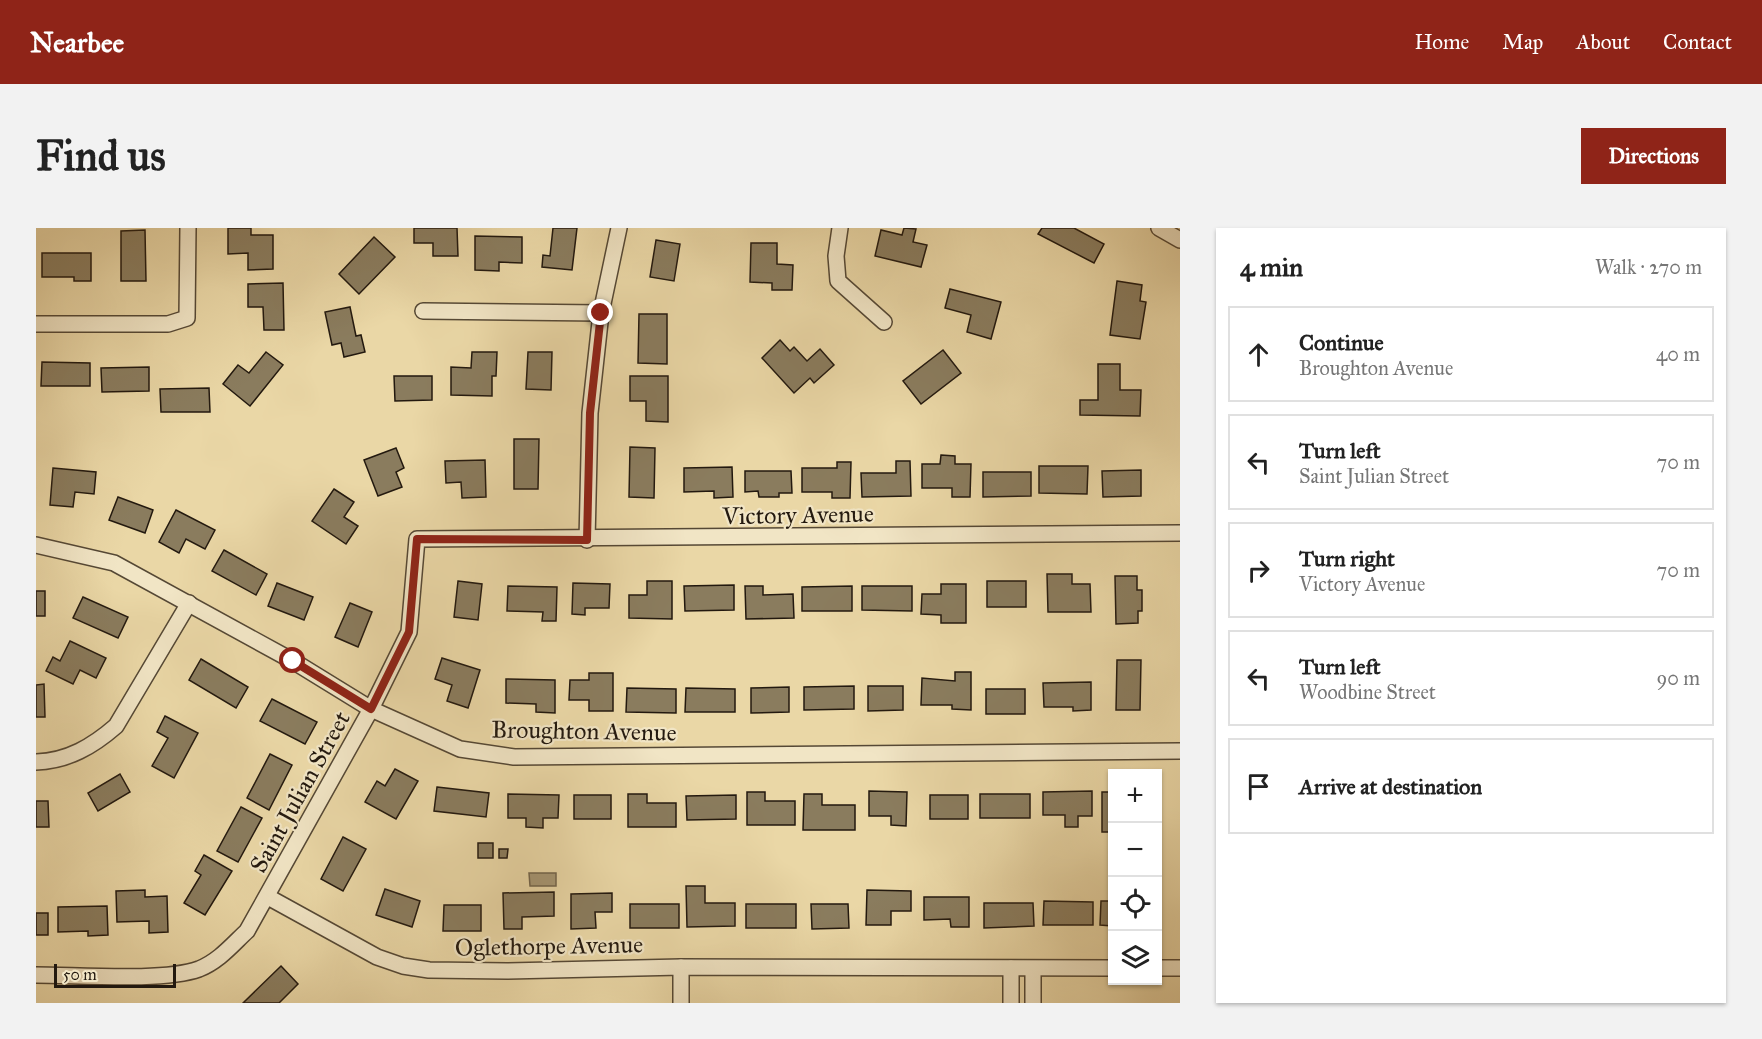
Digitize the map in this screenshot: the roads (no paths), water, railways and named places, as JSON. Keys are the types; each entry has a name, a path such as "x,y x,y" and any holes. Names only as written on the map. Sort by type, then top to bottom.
{"street":[{"path":"36,324 168,324 187,318 188,228"},
{"path":"587,540 590,413 601,313 620,228"},
{"path":"840,228 836,256 838,281 884,322"},
{"path":"1159,228 1180,240"},
{"path":"423,311 601,313"},
{"name":"Victory Avenue","path":"417,539 587,540 1180,533"},
{"name":"Saint Julian Street","path":"268,897 371,709 409,632 417,539"},
{"name":"Broughton Avenue","path":"36,545 114,563 293,661 371,709 460,749 514,757 1180,751"},
{"path":"36,762 75,754 100,740 116,726 189,603"},
{"path":"36,975 166,974 199,969 221,957 246,931 268,897"},
{"name":"Oglethorpe Avenue","path":"268,897 377,957 402,966 429,970 507,971 681,967 1108,968"},
{"path":"681,967 681,1003"},
{"path":"1011,968 1011,1003"},
{"path":"1162,968 1180,968"},
{"path":"1033,969 1033,1003"}]}
